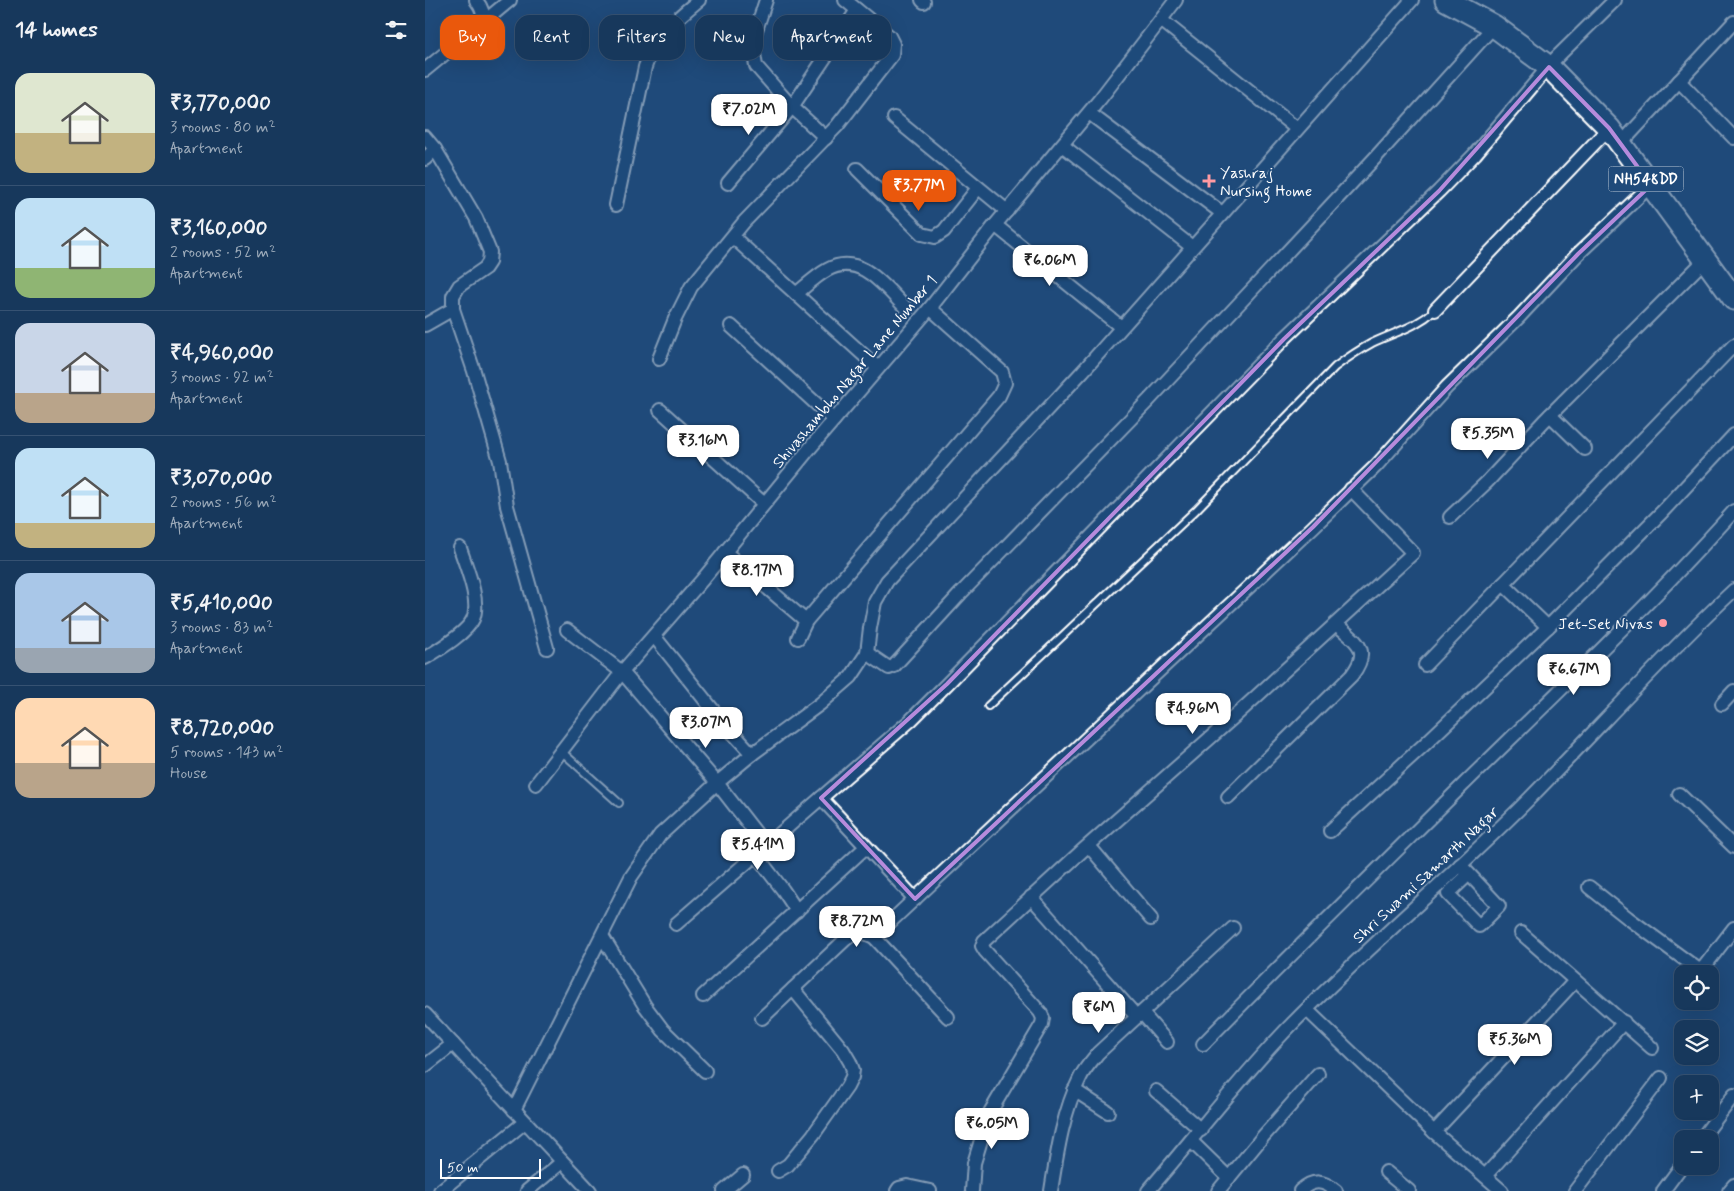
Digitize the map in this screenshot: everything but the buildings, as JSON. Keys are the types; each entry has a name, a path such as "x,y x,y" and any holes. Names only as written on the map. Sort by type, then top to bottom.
{"highway":[{"name":"NH548DD","path":"1446,0 1494,26 1553,62 1609,128 1734,299"},
{"name":"NH548DD","path":"1471,0 1492,11 1601,102 1629,136 1734,281"}],"street":[{"path":"476,0 484,15"},
{"path":"492,15 510,0"},
{"path":"616,205 650,50 662,34 699,0"},
{"path":"766,0 753,42 756,66 792,107 826,138"},
{"name":"Shivashambho Nagar Lane Number 1","path":"536,784 622,672 930,308 995,225 1089,113 1176,0"},
{"path":"514,1110 631,877 660,835 752,754 820,704 851,677 867,653 875,602 887,581 1083,371 1411,0"},
{"path":"676,924 911,720 1284,339 1439,191 1475,154 1553,62 1615,0"},
{"path":"659,359 691,286 733,236 837,126 892,55 893,44 889,36 852,4 792,107 728,183"},
{"path":"1161,20 1297,128"},
{"path":"1629,136 1734,22"},
{"path":"867,653 889,668 894,666 961,593 1156,393 1375,158 1494,26"},
{"path":"425,70 440,58"},
{"path":"1679,81 1734,138"},
{"path":"1089,113 1222,213"},
{"path":"895,118 1007,211"},
{"path":"1435,310 1609,128"},
{"path":"425,136 435,149 476,218 489,252 489,262 485,268 459,286 453,296 453,309 474,371 500,461 507,506 547,648"},
{"path":"1062,145 1192,247"},
{"path":"425,159 435,149"},
{"path":"857,169 922,234 935,237 944,231 978,188"},
{"path":"873,937 1375,466 1447,387 1519,317 1578,254 1651,185"},
{"path":"995,225 1121,327"},
{"path":"733,236 878,368"},
{"path":"1450,517 1487,482 1550,415 1705,260"},
{"path":"797,294 828,269 853,264 866,269 907,309"},
{"path":"798,638 806,621 999,396 1005,383 1002,372 930,308"},
{"path":"425,325 453,309"},
{"path":"731,326 834,420"},
{"path":"1425,665 1734,345"},
{"path":"661,410 764,504"},
{"path":"1550,415 1585,449"},
{"path":"1330,831 1548,627 1662,512 1734,435"},
{"path":"973,1191 974,1163 989,1114 1042,1024 1043,1018 1040,1012 985,951 982,946 984,941 1413,553 1351,489"},
{"path":"1203,1044 1305,940 1626,625 1688,562 1734,511"},
{"path":"425,658 463,631 473,620 476,606 460,548"},
{"path":"725,552 806,621"},
{"path":"1503,584 1548,627"},
{"name":"Shri Swami Samarth Nagar","path":"1148,1191 1260,1058 1307,1010 1464,870 1529,799 1688,633 1734,590"},
{"path":"1228,797 1352,675 1361,663 1362,652 1358,644 1336,624"},
{"path":"567,630 622,672 717,783 766,846"},
{"path":"654,636 721,720 752,754"},
{"path":"1722,704 1734,691"},
{"path":"1679,794 1734,847"},
{"path":"821,798 915,899"},
{"path":"766,846 760,860 797,911"},
{"path":"1089,846 1151,919"},
{"path":"703,996 866,847"},
{"path":"1589,887 1699,970 1704,967 1734,928"},
{"path":"1031,897 1139,1015 1167,1042"},
{"path":"1051,1191 1058,1151 1074,1090 1081,1076 1098,1053 1233,928"},
{"path":"762,1018 852,934 858,932 865,932 873,937 947,1017"},
{"path":"1521,933 1624,1022 1651,1048"},
{"path":"602,936 645,1006 663,1030 705,1071"},
{"path":"1434,1132 1575,981"},
{"path":"777,1171 788,1165 813,1135 847,1087 852,1078 853,1070 843,1050 793,989"},
{"path":"1307,1010 1434,1132 1502,1191"},
{"path":"425,1014 590,1191"},
{"path":"1485,1176 1624,1022"},
{"path":"425,1066 453,1044"},
{"path":"1218,1191 1318,1074"},
{"path":"1575,1191 1661,1078"},
{"path":"1074,1090 1108,1112"},
{"path":"1156,1091 1201,1130"},
{"path":"1708,1130 1734,1094"},
{"path":"440,1191 525,1122"},
{"path":"1191,1142 1229,1178"},
{"path":"527,1191 563,1162"},
{"path":"1386,1172 1409,1191"},
{"path":"724,1191 743,1175"},
{"path":"1663,1191 1675,1175"},
{"path":"1300,1191 1305,1186 1316,1182 1327,1184 1336,1191"},
{"path":"1729,1191 1734,1185"},
{"path":"897,1191 899,1188 907,1186 930,1191"}],"lane":[{"path":"988,706 1196,510 1335,367 1350,355 1405,330 1425,319 1435,310"},
{"path":"561,752 619,803"}],"highlighted area":[{"path":"1549,67 1609,128 1651,185 1578,254 1313,527 915,899 821,798 947,684 1284,339 1439,191"}],"place":[{"name":"Yashraj Nursing Home","path":"1209,181"},
{"name":"Jet-Set Nivas","path":"1663,623"}]}
